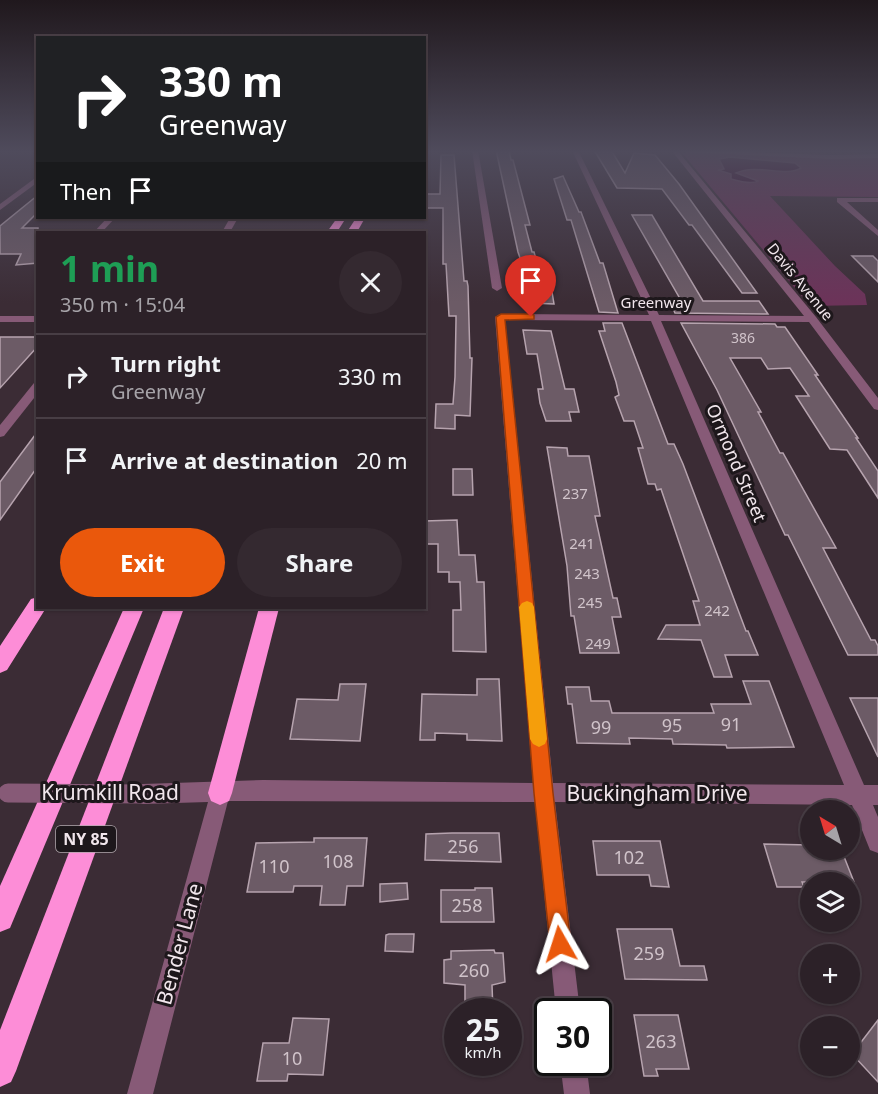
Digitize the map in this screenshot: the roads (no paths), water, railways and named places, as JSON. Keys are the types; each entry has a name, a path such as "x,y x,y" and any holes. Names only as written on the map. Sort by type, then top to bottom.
{"highway":[{"path":"0,664 36,607"},
{"name":"NY 85","path":"0,918 134,609"},
{"name":"NY 85","path":"0,1071 174,609"},
{"path":"220,793 269,609"}],"street":[{"path":"483,201 497,288"},
{"name":"Ormond Street","path":"599,201 655,318 868,794 878,842"},
{"name":"Davis Avenue","path":"716,201 812,319 878,406"},
{"path":"841,201 878,234"},
{"path":"99,231 110,219"},
{"name":"Greenway","path":"544,793 501,317 812,319"},
{"path":"0,319 36,319"},
{"path":"0,433 36,388"},
{"name":"Buckingham Drive","path":"220,793 263,790 868,794"},
{"name":"Krumkill Road","path":"4,793 220,793"},
{"name":"Bender Lane","path":"140,1094 220,793"},
{"path":"544,793 567,998"},
{"path":"575,1076 577,1094"}]}
